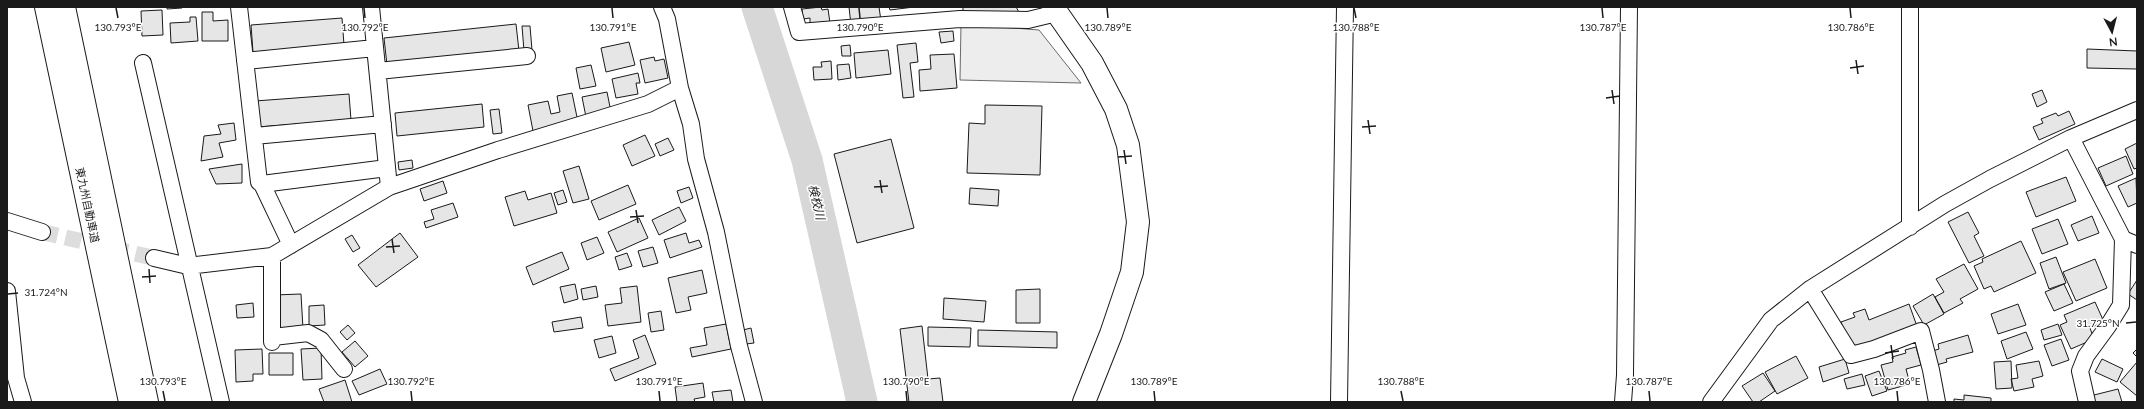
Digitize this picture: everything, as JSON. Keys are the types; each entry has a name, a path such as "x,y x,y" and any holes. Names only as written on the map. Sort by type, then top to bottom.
{"main road":[{"name":"東九州自動車道","path":"52,8 130,402"},
{"name":"東九州自動車道","path":"52,8 147,402"},
{"path":"1055,10 1092,63 1116,109 1128,145 1138,222 1132,272 1111,334 1084,402"}],"street":[{"path":"238,7 259,182 262,184 291,245"},
{"path":"371,7 389,187"},
{"path":"662,7 667,19 680,88 691,124 696,159 716,232 738,346 754,402"},
{"path":"792,7 799,32 960,19 1028,20 1055,10"},
{"path":"1339,402 1345,7"},
{"path":"1623,402 1625,375 1630,7"},
{"path":"1910,7 1910,227"},
{"path":"245,61 375,48"},
{"path":"378,71 527,56"},
{"path":"143,63 188,266 221,402"},
{"path":"154,258 188,266 272,256 389,187 498,150 648,104 680,88"},
{"path":"1711,402 1770,320 1810,289 1990,179 2071,138 2137,110"},
{"path":"254,136 383,124"},
{"path":"2071,138 2130,242 2121,304 2108,326 2086,356 2080,371 2087,402"},
{"path":"262,184 387,168"},
{"path":"7,221 42,232"},
{"path":"272,256 272,340 308,333 321,340 344,369"},
{"path":"1810,289 1851,355 1874,349 1921,331 1937,402"},
{"path":"7,291 16,378 23,402"}],"shaded area":[{"path":"961,24 1039,30 1081,83 960,80"}],"building":[{"path":"167,7 182,7 182,8 167,9"},
{"path":"821,7 822,10 828,9 830,23 810,25 810,18 803,19 802,9"},
{"path":"849,7 879,7 881,21 851,25"},
{"path":"889,7 914,7 890,10"},
{"path":"963,7 1016,7 1022,17 963,12"},
{"path":"162,10 163,35 142,36 141,11"},
{"path":"202,12 213,12 213,21 228,20 228,41 202,41"},
{"path":"190,17 196,17 198,41 171,43 170,23 190,22"},
{"path":"342,18 344,45 253,52 251,25"},
{"path":"516,24 519,51 387,65 384,38"},
{"path":"522,26 530,26 532,50 524,51"},
{"path":"953,31 954,41 941,43 939,32"},
{"path":"629,42 635,65 606,72 601,48"},
{"path":"916,43 918,62 910,63 914,97 903,98 897,45"},
{"path":"850,45 851,56 842,56 841,46"},
{"path":"2087,49 2137,51 2137,69 2087,68"},
{"path":"888,50 891,74 856,78 854,53"},
{"path":"954,54 957,88 920,91 919,70 931,69 930,55"},
{"path":"654,57 655,61 664,59 668,78 645,83 640,60"},
{"path":"831,61 832,79 814,80 813,67 822,67 821,62"},
{"path":"849,64 851,78 838,80 837,65"},
{"path":"591,65 596,86 580,89 576,68"},
{"path":"638,73 640,83 636,83 638,94 616,98 612,79"},
{"path":"2042,90 2047,102 2037,107 2032,94"},
{"path":"607,92 611,112 586,117 582,97"},
{"path":"572,93 578,122 533,131 528,105 548,101 551,114 560,112 557,96"},
{"path":"349,94 351,120 257,127 255,101"},
{"path":"482,104 484,127 397,136 395,113"},
{"path":"985,105 1042,106 1040,175 967,173 969,123 985,124"},
{"path":"499,109 502,133 493,134 490,110"},
{"path":"2069,111 2075,124 2039,140 2033,127 2043,123 2041,119 2056,113 2058,116"},
{"path":"234,123 236,140 219,143 223,157 201,161 204,136 221,134 218,125"},
{"path":"645,135 655,156 632,166 623,145"},
{"path":"668,138 674,150 660,156 655,144"},
{"path":"891,139 914,228 857,243 834,154"},
{"path":"2137,143 2137,168 2134,169 2125,149"},
{"path":"2126,156 2133,174 2106,186 2098,168"},
{"path":"412,160 413,168 399,170 398,162"},
{"path":"242,164 242,183 216,184 209,169"},
{"path":"579,166 589,199 573,203 563,171"},
{"path":"2066,177 2076,201 2036,217 2026,192"},
{"path":"2136,178 2137,203 2128,207 2118,186"},
{"path":"443,181 447,193 424,201 420,189"},
{"path":"628,185 636,204 599,220 591,201"},
{"path":"689,187 693,198 681,203 677,191"},
{"path":"970,188 999,190 998,206 969,204"},
{"path":"563,190 567,202 558,205 554,193"},
{"path":"525,191 528,200 551,193 557,213 514,226 505,197"},
{"path":"453,203 458,217 426,228 424,222 434,219 431,210"},
{"path":"679,207 686,221 659,235 652,220"},
{"path":"1968,212 1979,233 1974,236 1984,256 1969,263 1948,222"},
{"path":"2092,216 2099,233 2078,241 2071,225"},
{"path":"639,218 648,238 617,252 608,232"},
{"path":"2058,219 2068,244 2042,254 2032,229"},
{"path":"400,233 418,257 376,287 358,265"},
{"path":"686,233 689,243 699,240 702,247 670,258 664,240"},
{"path":"352,235 360,248 353,252 345,239"},
{"path":"597,237 604,253 587,260 581,243"},
{"path":"2021,241 2036,273 1994,292 1991,286 1984,289 1974,266 1983,262 1982,259"},
{"path":"653,247 658,263 643,267 638,251"},
{"path":"562,252 569,269 533,285 526,267"},
{"path":"627,253 632,266 619,270 615,257"},
{"path":"2056,257 2066,283 2049,289 2040,263"},
{"path":"2095,259 2107,288 2076,301 2063,272"},
{"path":"1964,264 1978,289 1960,299 1963,303 1944,313 1935,297 1944,292 1936,279"},
{"path":"702,270 707,293 688,297 691,310 676,313 668,278"},
{"path":"2137,280 2137,300 2128,294"},
{"path":"575,284 578,299 564,303 560,287"},
{"path":"2064,284 2073,303 2054,311 2045,292"},
{"path":"596,286 598,297 583,300 581,289"},
{"path":"637,286 641,322 608,326 605,305 622,303 620,288"},
{"path":"1040,289 1040,323 1016,323 1016,290"},
{"path":"301,294 303,329 276,330 274,295"},
{"path":"1933,294 1944,314 1924,325 1913,306"},
{"path":"944,298 986,301 984,322 943,319"},
{"path":"2095,302 2104,322 2090,328 2094,339 2071,349 2060,325 2067,322 2064,315"},
{"path":"253,303 254,317 237,318 236,305"},
{"path":"1909,304 1918,329 1853,354 1841,322 1855,317 1853,313 1865,309 1869,320"},
{"path":"2018,304 2026,325 1998,334 1991,314"},
{"path":"324,305 325,325 309,326 309,306"},
{"path":"661,311 664,330 651,332 648,313"},
{"path":"581,317 583,328 554,332 552,322"},
{"path":"726,324 731,349 692,357 690,348 707,345 704,328"},
{"path":"2058,324 2062,335 2044,340 2041,330"},
{"path":"348,325 355,333 347,340 340,332"},
{"path":"922,326 928,379 940,378 943,402 909,402 900,329"},
{"path":"928,327 971,328 970,347 928,346"},
{"path":"751,328 754,343 746,344 743,330"},
{"path":"978,330 1057,332 1057,348 978,346"},
{"path":"2026,332 2033,349 2007,359 2001,341"},
{"path":"645,335 656,364 615,381 610,369 639,358 633,340"},
{"path":"1968,335 1973,352 1946,359 1947,362 1933,366 1929,352 1939,349 1938,344"},
{"path":"612,336 616,353 599,358 594,340"},
{"path":"2061,339 2069,360 2052,366 2044,345"},
{"path":"355,341 368,356 355,367 342,352"},
{"path":"1916,347 1921,365 1906,369 1910,384 1888,390 1881,365 1893,362 1892,357 1906,353 1905,350"},
{"path":"321,348 322,379 303,380 301,349"},
{"path":"262,349 263,374 253,374 253,381 236,382 235,350"},
{"path":"2137,349 2137,357 2133,353"},
{"path":"269,353 293,353 293,375 269,375"},
{"path":"1796,356 1808,378 1777,394 1765,372"},
{"path":"1845,359 1849,373 1823,382 1819,367"},
{"path":"2102,359 2123,369 2117,382 2095,372"},
{"path":"2011,361 2012,388 1996,389 1994,362"},
{"path":"2039,361 2043,376 2032,379 2034,387 2014,391 2011,379 2018,378 2016,365"},
{"path":"2137,362 2137,396 2120,382"},
{"path":"380,369 387,384 359,395 352,381"},
{"path":"1879,371 1887,391 1872,396 1865,376"},
{"path":"1763,373 1775,391 1759,402 1753,402 1742,386"},
{"path":"1862,374 1865,385 1847,389 1844,379"},
{"path":"345,380 352,402 324,402 319,389"},
{"path":"703,383 705,397 694,399 695,402 677,402 675,387"},
{"path":"2118,389 2122,402 2091,402 2090,396"},
{"path":"731,390 733,402 714,402 712,392"},
{"path":"1964,395 1991,398 1991,402 1954,402 1954,399 1964,400"}],"waterway":[{"name":"検校川","path":"757,7 807,160 862,402"}],"tunnel":[{"path":"42,232 154,258"}]}
